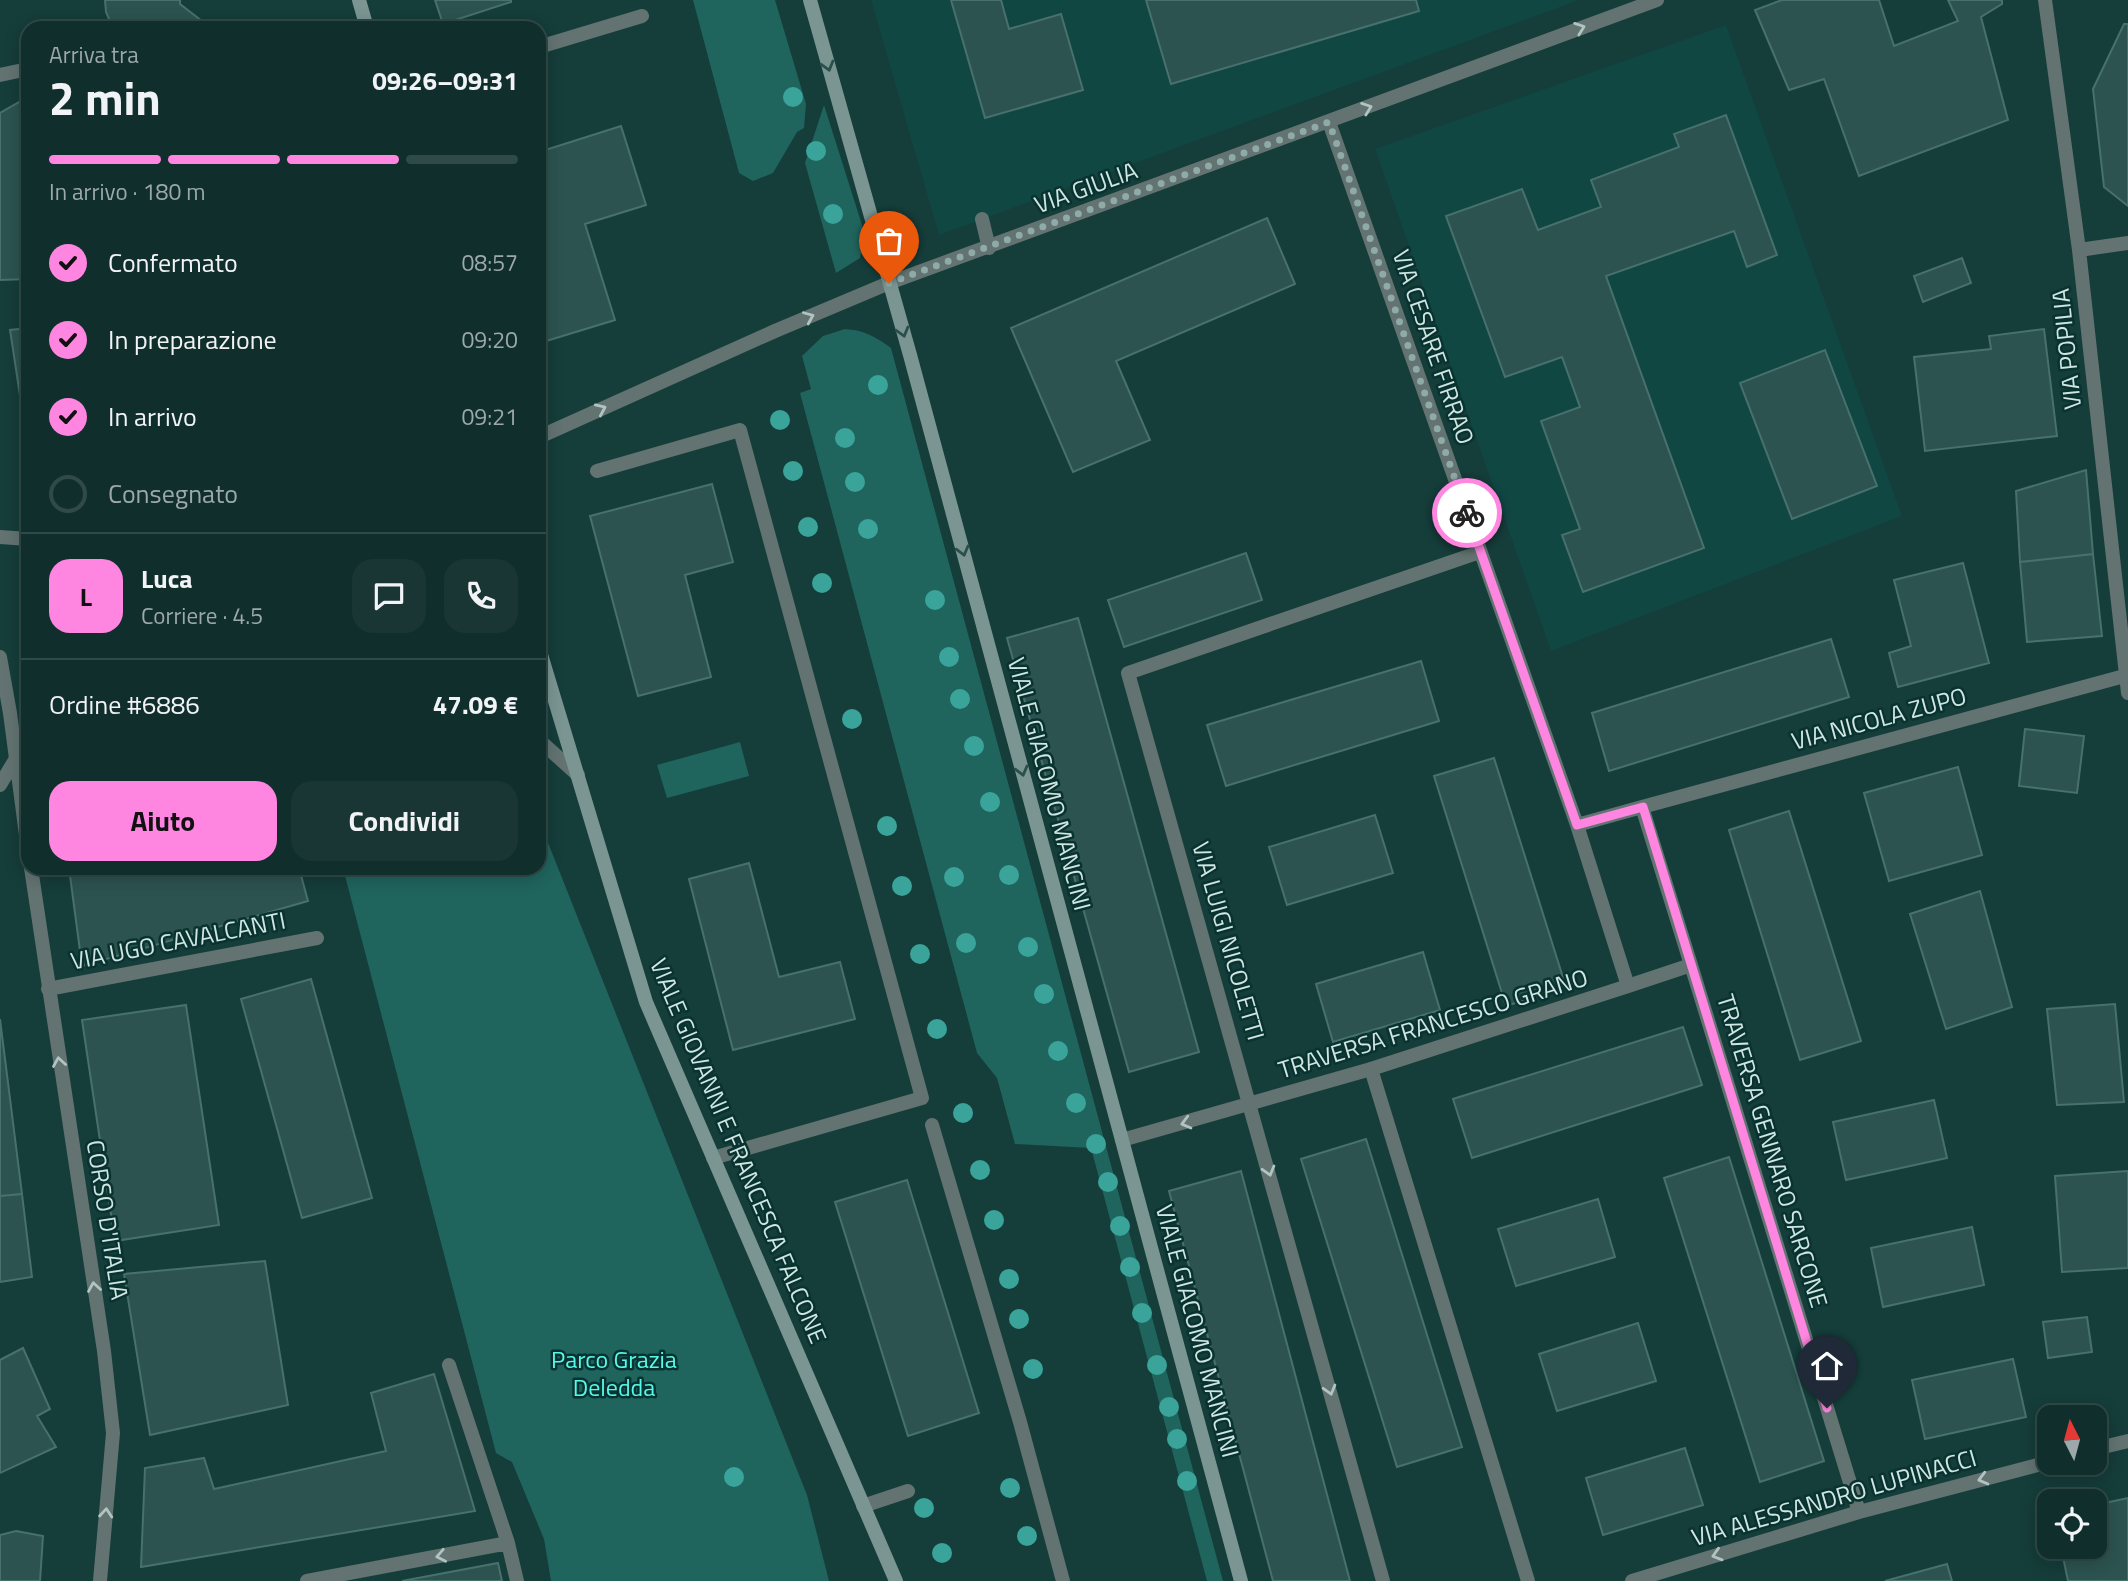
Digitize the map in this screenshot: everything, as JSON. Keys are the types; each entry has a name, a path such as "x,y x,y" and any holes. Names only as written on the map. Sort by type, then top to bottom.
{"street":[{"path":"359,0 365,21"},
{"name":"VIALE GIACOMO MANCINI","path":"810,0 1241,1581"},
{"name":"VIA GIULIA","path":"546,434 889,283 1657,0"},
{"name":"VIA POPILIA","path":"2045,0 2079,250 2128,693"},
{"path":"546,45 642,16"},
{"path":"0,75 21,70"},
{"name":"VIA CESARE FIRRAO","path":"1329,122 1577,825 1629,986"},
{"path":"982,219 989,248"},
{"path":"2079,250 2128,243"},
{"path":"597,471 740,430 922,1098 713,1158"},
{"path":"0,537 21,539"},
{"name":"VIA LUIGI NICOLETTI","path":"1383,1581 1128,673 1480,552"},
{"path":"0,657 5,709 21,802"},
{"name":"VIALE GIOVANNI E FRANCESCA FALCONE","path":"546,671 646,1002 896,1580"},
{"name":"VIA NICOLA ZUPO","path":"1577,825 2127,675"},
{"path":"546,746 578,775"},
{"path":"0,785 15,760"},
{"name":"TRAVERSA GENNARO SARCONE","path":"1643,807 1859,1512"},
{"name":"CORSO D'ITALIA","path":"32,875 104,1351 113,1433 100,1581"},
{"name":"VIA UGO CAVALCANTI","path":"48,989 317,938"},
{"name":"TRAVERSA FRANCESCO GRANO","path":"1122,1140 1371,1069 1691,965"},
{"path":"1371,1069 1528,1581"},
{"path":"932,1125 1020,1422 1063,1581"},
{"path":"449,1365 508,1543 517,1581"},
{"path":"2107,1447 2128,1441"},
{"name":"VIA ALESSANDRO LUPINACCI","path":"1632,1581 1859,1512 2037,1464"},
{"path":"863,1506 908,1491"},
{"path":"307,1581 508,1543"}],"shaded area":[{"path":"871,0 1579,0 939,235"},
{"path":"1726,25 1902,516 1551,651 1375,149"}],"green space":[{"path":"693,0 775,0 806,104 804,128 797,132 773,173 753,181 739,173"},
{"path":"824,105 862,225 864,240 860,258 836,273 805,163"},
{"path":"845,329 870,335 891,348 1223,1581 1207,1581 1091,1148 1015,1144 997,1078 977,1053 800,393 811,389 802,356 823,336"},
{"path":"740,742 749,776 667,798 657,765"},
{"name":"Parco Grazia Deledda","path":"546,838 807,1495 829,1581 551,1581 544,1539 512,1462 496,1453 345,875 546,875"}],"building":[{"path":"105,0 180,0 180,4 202,21 110,21"},
{"path":"435,0 511,0 452,21 442,21"},
{"path":"951,0 1001,0 1009,29 1061,14 1083,90 985,118"},
{"path":"1146,0 1416,0 1419,11 1171,84"},
{"path":"1782,0 1879,0 1894,46 1958,21 1948,0 2002,0 2002,4 1981,17 2008,120 1859,176 1824,79 1789,90 1755,10"},
{"path":"2124,24 2128,24 2128,206 2104,187 2093,89"},
{"path":"21,101 21,279 0,280 0,113"},
{"path":"1726,115 1777,255 1747,267 1734,231 1606,276 1704,548 1583,592 1562,535 1580,529 1541,421 1580,407 1562,357 1505,377 1446,216 1522,189 1538,230 1601,207 1591,180 1679,147 1674,134"},
{"path":"621,126 646,205 585,224 615,320 546,341 546,150"},
{"path":"1267,218 1295,284 1116,361 1150,440 1073,472 1011,328"},
{"path":"1962,258 1971,283 1923,302 1914,276"},
{"path":"21,329 21,402 10,330"},
{"path":"2044,329 2057,436 1925,451 1914,357 1991,349 1989,336"},
{"path":"1825,350 1877,486 1792,519 1740,383"},
{"path":"2086,470 2093,554 2020,562 2016,491"},
{"path":"712,484 733,562 685,575 711,677 638,696 590,516"},
{"path":"1246,553 1262,600 1124,647 1108,600"},
{"path":"2093,554 2102,636 2027,642 2020,562"},
{"path":"1963,563 1989,663 1898,687 1889,653 1911,646 1894,580"},
{"path":"1078,618 1199,1052 1129,1072 1007,638"},
{"path":"1831,639 1849,697 1609,771 1592,713"},
{"path":"1421,661 1439,721 1226,786 1207,725"},
{"path":"2025,729 2084,736 2077,793 2019,786"},
{"path":"1494,758 1566,987 1506,1006 1434,776"},
{"path":"1958,767 1982,855 1889,881 1864,793"},
{"path":"1789,811 1861,1041 1800,1060 1729,830"},
{"path":"1375,815 1393,873 1287,905 1269,847"},
{"path":"749,863 779,977 840,962 855,1019 733,1050 689,879"},
{"path":"70,875 301,875 308,901 82,966"},
{"path":"1980,891 2012,1007 1946,1029 1910,914"},
{"path":"1423,952 1440,1010 1333,1042 1316,984"},
{"path":"311,979 372,1198 302,1218 241,999"},
{"path":"2115,1004 2124,1102 2057,1105 2047,1009"},
{"path":"186,1005 219,1225 115,1241 82,1020"},
{"path":"0,1019 22,1194 0,1196"},
{"path":"1683,1027 1702,1085 1472,1158 1453,1099"},
{"path":"1934,1100 1947,1158 1846,1180 1833,1122"},
{"path":"1366,1139 1462,1447 1397,1467 1301,1159"},
{"path":"1729,1157 1824,1461 1760,1482 1664,1178"},
{"path":"1241,1171 1350,1581 1273,1581 1169,1191"},
{"path":"2128,1171 2128,1268 2062,1272 2055,1176"},
{"path":"907,1180 979,1413 908,1436 835,1202"},
{"path":"22,1194 32,1277 0,1282 0,1196"},
{"path":"1598,1199 1615,1257 1516,1286 1498,1229"},
{"path":"1972,1227 1984,1285 1883,1307 1871,1248"},
{"path":"265,1261 288,1405 150,1435 124,1274"},
{"path":"2087,1317 2092,1352 2048,1358 2043,1322"},
{"path":"1638,1323 1656,1381 1557,1411 1539,1354"},
{"path":"23,1348 50,1409 37,1416 56,1447 0,1473 0,1360"},
{"path":"2013,1359 2026,1417 1925,1439 1912,1380"},
{"path":"434,1374 475,1511 141,1567 145,1468 204,1458 214,1489 386,1451 371,1393"},
{"path":"1685,1448 1703,1505 1603,1535 1586,1478"},
{"path":"2128,1498 2128,1581 2068,1581 2063,1559 2107,1559 2107,1502"},
{"path":"16,1531 43,1536 40,1581 0,1581 0,1535"},
{"path":"498,1563 502,1581 402,1581"},
{"path":"1947,1564 1952,1581 1885,1581"}],"way so far":[{"path":"889,283 1329,122 1467,513"}],"route":[{"path":"1467,513 1577,825 1643,807 1827,1408"}]}
